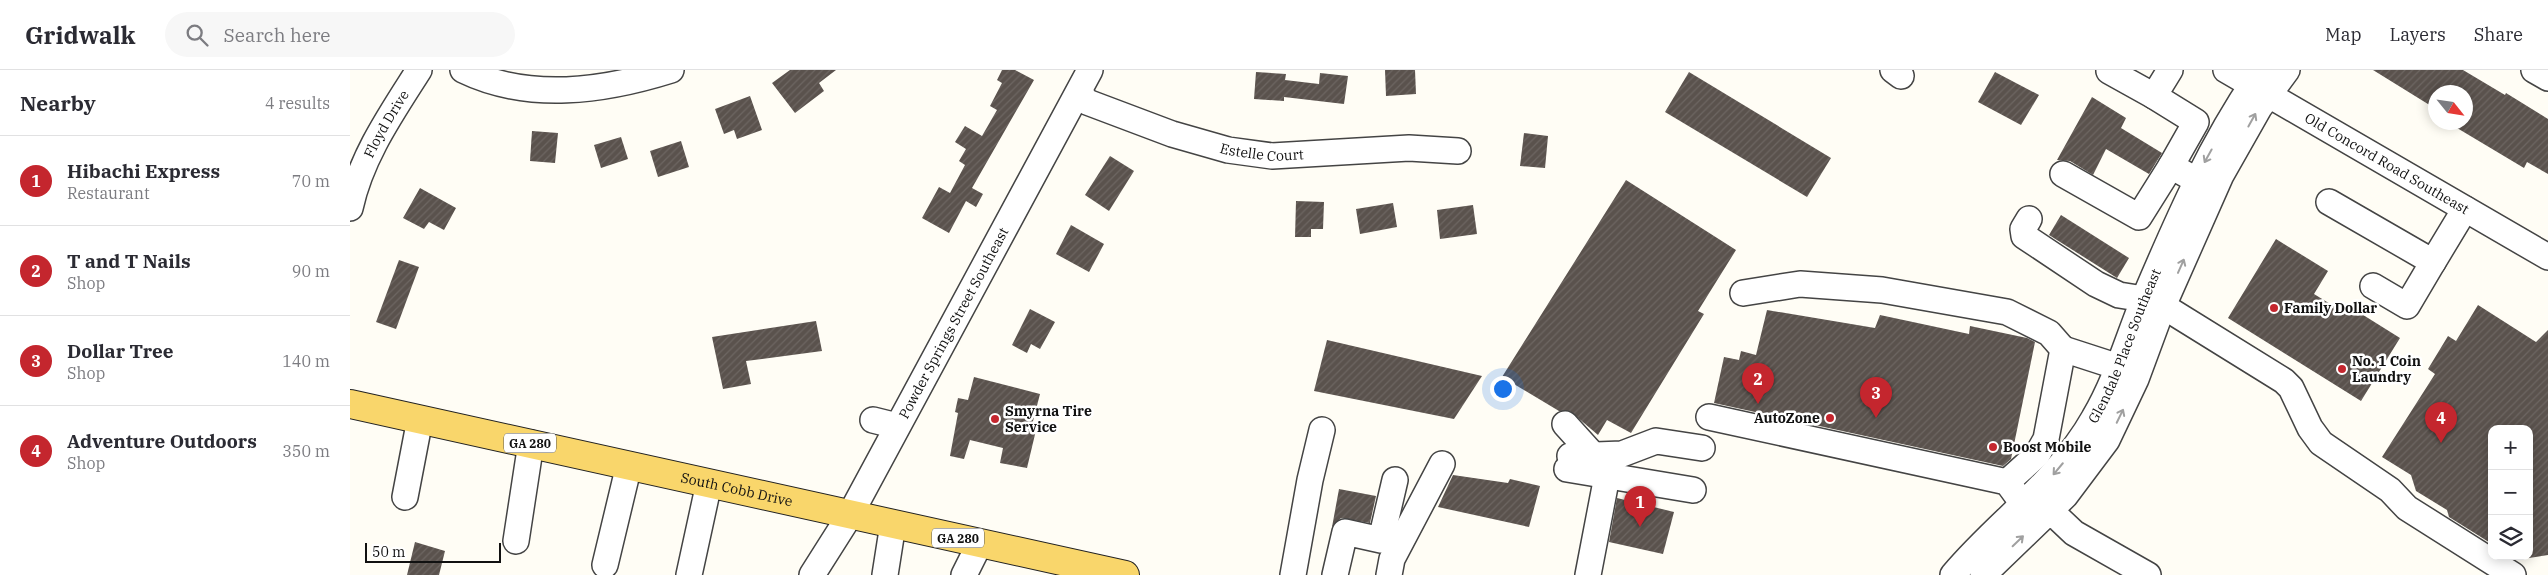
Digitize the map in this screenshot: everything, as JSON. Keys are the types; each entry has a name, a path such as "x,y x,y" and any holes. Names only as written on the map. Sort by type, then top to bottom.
{"main road":[{"name":"South Cobb Drive","path":"350,404 980,543 1066,569 1125,575"}],"street":[{"name":"Floyd Drive","path":"350,208 355,186 378,132 419,70"},
{"path":"463,70 478,77 535,91 568,90 633,82 672,70"},
{"name":"Powder Springs Street Southeast","path":"812,575 850,515 1090,70"},
{"path":"2154,96 2170,70"},
{"name":"Old Concord Road Southeast","path":"2226,70 2261,83 2548,257"},
{"path":"2261,83 2287,70"},
{"path":"2534,70 2548,78"},
{"path":"2063,174 2139,217 2196,122 2109,71"},
{"name":"Glendale Place Southeast","path":"1953,575 1984,541 2081,477 2107,440 2128,370 2154,303 2196,180 2220,134 2261,83"},
{"name":"Glendale Place Southeast","path":"2154,303 2221,175 2261,83"},
{"name":"Estelle Court","path":"1079,92 1087,102 1172,134 1228,150 1272,156 1409,148 1458,151"},
{"path":"2171,166 2196,180"},
{"path":"2329,202 2433,262"},
{"path":"2373,286 2407,306 2465,208"},
{"path":"2029,219 2022,229 2024,236 2096,284 2119,296 2154,303 2284,381 2290,388 2310,428 2320,443 2390,490 2407,508 2513,575"},
{"path":"1743,293 1800,284 1882,290 2008,312 2049,334 2063,349 2128,370"},
{"path":"2007,482 2038,455 2046,439 2063,349"},
{"path":"1709,417 2007,482 2018,497 2036,508 2056,516 2115,567 2148,575"},
{"path":"405,497 420,419"},
{"path":"873,420 897,426"},
{"path":"1565,424 1576,460 1607,476 1693,490"},
{"path":"1293,575 1322,430"},
{"path":"1576,460 1622,454 1656,440 1702,448"},
{"path":"516,541 531,443"},
{"path":"1389,575 1392,559 1442,464"},
{"path":"605,565 630,465"},
{"path":"1588,575 1607,476"},
{"path":"1335,575 1345,532 1381,540 1395,480"},
{"path":"689,575 709,483"},
{"name":"Glendale Place Southeast","path":"1983,575 2036,508"},
{"path":"885,575 893,524"},
{"path":"964,575 980,543"}],"building":[{"path":"790,70 836,70 819,83 824,91 795,113 772,83"},
{"path":"1002,70 1015,70 1034,80 972,188 983,194 976,207 966,201 949,233 922,218 939,187 950,193 965,165 959,161 966,149 955,142 965,126 982,136 997,110 990,106 1002,83 997,80"},
{"path":"1385,70 1415,70 1416,94 1386,96"},
{"path":"2373,70 2463,70 2505,95 2506,93 2548,119 2548,174 2527,162 2524,168 2460,130 2473,130 2473,85 2428,85 2428,104"},
{"path":"1256,72 1286,74 1285,80 1319,84 1320,73 1348,76 1344,104 1284,97 1284,101 1254,99"},
{"path":"1689,72 1831,158 1807,197 1665,112"},
{"path":"1995,72 2039,95 2021,125 1978,102"},
{"path":"750,96 762,130 737,139 734,130 724,134 715,109"},
{"path":"2092,97 2126,118 2121,128 2162,153 2149,174 2106,149 2093,175 2070,161 2057,160"},
{"path":"532,131 558,133 555,163 530,161"},
{"path":"1524,133 1548,136 1545,168 1520,166"},
{"path":"621,137 628,159 601,168 594,145"},
{"path":"681,141 689,167 658,177 650,151"},
{"path":"1110,156 1134,171 1109,211 1085,195"},
{"path":"1626,180 1736,250 1698,311 1704,314 1631,433 1607,420 1598,435 1570,411 1559,411 1502,377"},
{"path":"420,188 456,208 444,230 429,222 424,229 403,218"},
{"path":"1296,201 1324,202 1323,229 1311,229 1311,237 1295,237"},
{"path":"1393,203 1397,227 1360,234 1356,209"},
{"path":"1473,205 1477,234 1440,239 1437,210"},
{"path":"2061,215 2129,258 2117,278 2049,235"},
{"path":"1071,225 1104,244 1089,272 1056,254"},
{"path":"2276,239 2328,271 2314,294 2340,310 2344,303 2400,338 2361,401 2228,318"},
{"path":"399,260 419,267 396,329 376,322"},
{"path":"2478,305 2536,342 2548,330 2548,555 2533,557 2533,425 2488,425 2488,541 2449,517 2447,510 2416,491 2411,475 2382,457 2435,374 2428,369 2448,336 2456,341"},
{"path":"1030,309 1055,322 1040,349 1031,344 1027,353 1012,345"},
{"path":"1767,310 1875,328 1880,315 1969,334 1970,326 2027,338 2035,342 2011,459 2003,466 1714,403 1724,357 1739,360 1741,351 1756,355"},
{"path":"816,321 822,351 746,361 751,384 723,389 712,337"},
{"path":"1327,340 1482,376 1454,419 1314,391"},
{"name":"Smyrna Tire Service","path":"974,377 1040,394 1032,425 1037,426 1027,468 1000,463 1003,448 970,440 964,459 950,456 958,413 955,412 958,398 968,400"},
{"path":"1453,475 1508,483 1510,479 1540,486 1529,527 1438,507"},
{"path":"1339,489 1376,496 1370,523 1341,518 1332,527"},
{"path":"1617,498 1674,512 1663,554 1609,542"},
{"path":"415,542 445,551 439,575 407,575"}],"place":[{"name":"Family Dollar","path":"2274,308"},
{"name":"No. 1 Coin Laundry","path":"2342,369"},
{"name":"T and T Nails","path":"1758,404"},
{"name":"AutoZone","path":"1830,418"},
{"name":"Dollar Tree","path":"1876,418"},
{"name":"Smyrna Tire Service","path":"995,419"},
{"name":"Adventure Outdoors","path":"2441,443"},
{"name":"Boost Mobile","path":"1993,447"},
{"name":"Hibachi Express","path":"1640,527"}]}
